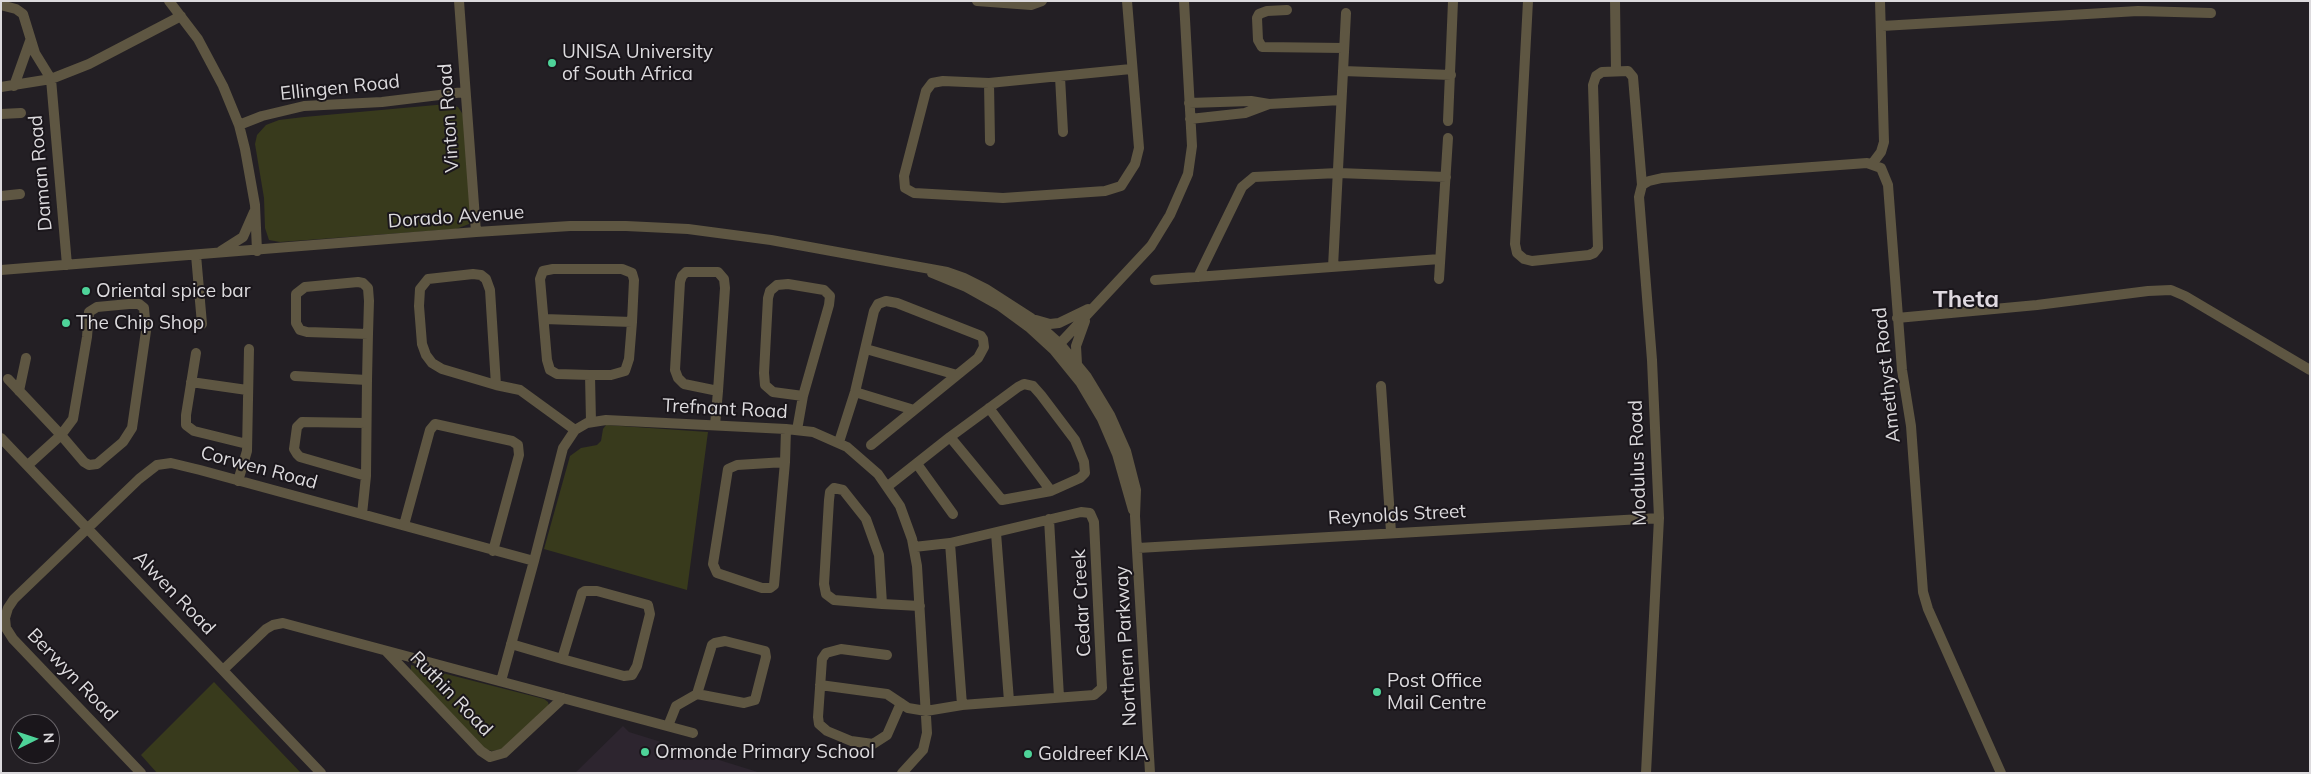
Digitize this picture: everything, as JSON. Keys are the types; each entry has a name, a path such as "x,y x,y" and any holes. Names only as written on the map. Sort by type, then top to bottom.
{"street":[{"path":"169,1 198,39 212,64 239,124 255,208 257,251"},
{"name":"Vinton Road","path":"459,1 464,92 476,232"},
{"path":"977,1 1027,5 1042,1"},
{"path":"1126,1 1139,154 1123,184 1115,189 1105,191 1003,198 921,194 907,190 904,176 930,85 943,80 989,83 1131,69"},
{"path":"1057,347 1151,246 1170,215 1190,166 1192,146 1184,1"},
{"path":"1448,121 1453,1"},
{"path":"1528,1 1515,244 1517,253 1524,259 1532,261 1589,255 1598,248 1594,85 1596,76 1602,72 1616,70 1614,1"},
{"path":"1642,186 1649,181 1673,177 1872,164 1881,152 1884,142 1880,1"},
{"path":"1,5 24,14 30,41 51,79"},
{"path":"1287,10 1267,11 1259,14 1257,18 1258,40 1262,47 1344,48"},
{"path":"1882,26 2138,11 2211,13"},
{"path":"1333,267 1346,13"},
{"path":"1,87 51,79 89,64 181,16"},
{"path":"14,86 30,41"},
{"name":"Modulus Road","path":"1616,70 1628,71 1633,77 1635,84 1642,186 1639,197 1652,360 1659,518 1646,773"},
{"path":"1343,71 1451,75"},
{"path":"1060,77 1063,132"},
{"name":"Daman Road","path":"51,79 67,265"},
{"path":"989,83 990,141"},
{"name":"Ellingen Road","path":"239,124 262,116 304,106 382,102 464,92"},
{"path":"1190,103 1251,100 1269,104 1342,100"},
{"path":"1190,119 1245,113 1269,104"},
{"path":"1,114 21,113"},
{"path":"1439,279 1448,138"},
{"name":"Amethyst Road","path":"1872,164 1881,168 1888,185 1897,318 1902,370 1911,426 1923,592 1930,615 2001,773"},
{"path":"1198,277 1240,191 1248,181 1266,175 1338,173 1446,176"},
{"path":"1,196 20,194"},
{"path":"216,254 243,237 255,208"},
{"name":"Dorado Avenue","path":"1,270 570,226 683,229 771,240 947,272 986,289 1031,318 1057,347"},
{"path":"196,256 202,324"},
{"path":"1155,280 1440,259"},
{"name":"Dorado Avenue","path":"911,265 966,287 1000,306 1057,347"},
{"path":"628,270 633,276 632,322 627,370 616,375 590,376 557,374 550,370 547,360 540,279 543,271 628,270"},
{"path":"715,425 718,391 724,279 718,272 686,272 680,282 675,370 678,378 684,384 718,391"},
{"path":"496,385 490,290 486,279 481,275 473,274 428,279 422,284 419,295 421,338 426,355 435,366 496,385 520,390 575,430 563,448 500,681"},
{"path":"362,514 366,476 366,423 368,334 368,288 363,283 309,286 302,288 296,294 296,323 300,330 307,332 368,334"},
{"path":"797,430 803,396 830,296 824,290 777,284 772,288 768,298 765,385 773,392 803,396"},
{"path":"1897,318 2171,290 2185,296 2310,370"},
{"path":"839,442 855,392 876,307 886,301 897,303 974,333 984,339 984,347 978,358 871,445"},
{"path":"8,379 61,435 84,462 92,465 102,460 127,437 133,423 146,331 146,313 141,305 100,306 89,312 75,415 61,435 28,465"},
{"path":"1031,318 1047,324 1059,323 1094,307"},
{"path":"1078,365 1076,346 1081,328 1094,307"},
{"path":"544,320 632,322"},
{"name":"Northern Parkway","path":"1057,347 1078,365 1110,415 1126,451 1136,490 1135,516 1150,773"},
{"name":"Northern Parkway","path":"1057,347 1080,382 1108,432 1117,454 1135,516"},
{"path":"238,481 247,444 249,349"},
{"path":"866,349 957,375"},
{"path":"196,353 186,415 187,426 198,432 247,444"},
{"path":"19,391 26,358"},
{"path":"295,376 367,380"},
{"path":"590,376 591,422"},
{"path":"191,382 247,390"},
{"path":"888,486 950,437 1018,387 1029,384 1041,394 1075,440 1084,462 1086,473 1080,478 1051,491 1009,500 1000,499 950,437"},
{"path":"1380,386 1391,532"},
{"path":"855,392 914,410"},
{"path":"989,408 1051,491"},
{"name":"Trefnant Road","path":"575,430 591,422 612,420 786,429 820,434 839,442 857,454 888,486 904,514 914,547 920,606 926,711 927,733 924,746 902,773"},
{"path":"366,423 302,422 297,427 294,449 298,456 366,476"},
{"path":"404,526 430,430 435,424 512,441 518,445 519,455 493,550"},
{"path":"785,462 738,465 728,469 713,564 717,574 762,588 770,588 774,585 785,462 786,429"},
{"name":"Alwen Road","path":"1,438 321,773"},
{"name":"Corwen Road","path":"20,594 139,479 160,464 171,463 534,561"},
{"path":"917,464 952,514"},
{"path":"882,604 878,555 866,519 844,490 832,489 829,500 824,584 826,594 834,600 882,604 920,606"},
{"name":"Cedar Creek","path":"914,547 950,543 1081,512 1088,512 1093,515 1103,678 1102,688 1094,694 962,705 926,711"},
{"name":"Reynolds Street","path":"1138,548 1659,518"},
{"name":"Cedar Creek","path":"1049,519 1058,697"},
{"path":"996,533 1009,701"},
{"path":"950,543 962,705"},
{"path":"511,644 562,659 624,676 632,675 638,666 650,614 648,605 597,591 585,591 582,593 562,659"},
{"name":"Berwyn Road","path":"20,594 6,612 5,624 10,634 141,773"},
{"name":"Ruthin Road","path":"223,670 262,632 273,624 281,623 693,733"},
{"path":"668,726 676,706 697,694 744,703 756,699 766,657 765,651 725,641 715,643 712,645 697,694"},
{"path":"887,655 841,649 830,650 822,659 819,724 827,731 851,741 866,744 881,740 886,735 901,703"},
{"name":"Ruthin Road","path":"385,650 480,751 490,757 504,753 563,698"},
{"path":"820,685 887,694 908,708 926,711"}],"shaded area":[{"name":"Ormonde Primary School","path":"623,726 629,732 761,773 575,773"}],"green space":[{"path":"447,104 458,107 464,116 472,219 469,224 456,229 280,242 269,240 265,228 264,198 255,144 257,135 266,125 279,120 304,117"},
{"path":"606,425 708,432 687,590 544,549 570,456 581,448 597,445 601,441 603,429"},
{"path":"411,665 544,699 548,702 549,706 507,748 492,751 485,749 411,671"},
{"path":"214,682 301,773 157,773 141,755"}],"place":[{"name":"UNISA University of South Africa","path":"552,63"},
{"name":"Oriental spice bar","path":"86,291"},
{"name":"The Chip Shop","path":"66,323"},
{"name":"Post Office Mail Centre","path":"1377,692"},
{"name":"Ormonde Primary School","path":"645,752"},
{"name":"Goldreef KIA","path":"1028,754"}],"district":[{"name":"Theta","path":"1966,300"}]}
